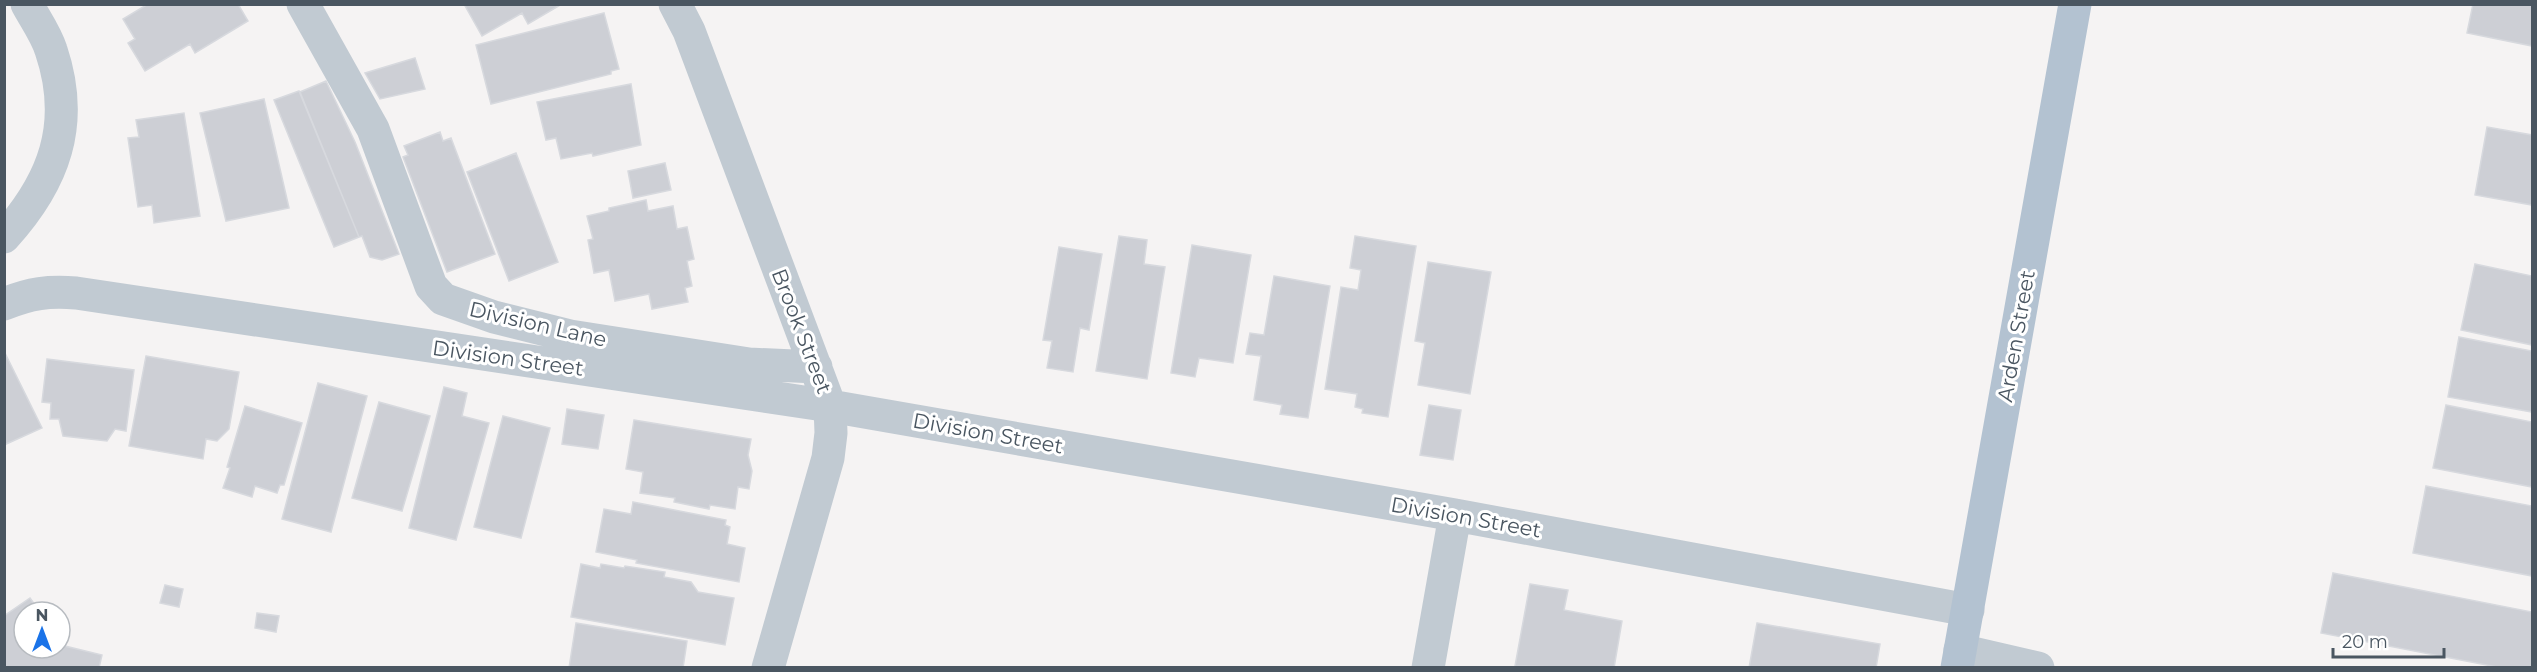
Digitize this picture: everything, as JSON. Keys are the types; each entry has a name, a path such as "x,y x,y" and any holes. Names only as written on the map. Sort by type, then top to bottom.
{"main road":[{"name":"Arden Street","path":"1959,659 2075,4"}],"street":[{"path":"4,237 36,199 54,158 60,132 59,78 50,48 27,4"},
{"name":"Division Lane","path":"303,4 373,129 431,286 443,299 494,317 570,336 748,364 816,368"},
{"name":"Brook Street","path":"675,4 689,31 830,406 828,459 768,668"},
{"name":"Division Street","path":"4,304 47,291 76,293 830,406 1455,515 1968,610"},
{"path":"1428,668 1455,515"},
{"path":"1959,659 2038,668"}],"building":[{"path":"148,4 238,4 248,21 195,53 190,44 145,71 128,43 135,39 123,19"},
{"path":"464,4 562,4 528,24 522,13 482,36"},
{"path":"2473,4 2532,4 2532,46 2467,33"},
{"path":"604,13 619,69 611,71 611,74 491,104 476,45"},
{"path":"415,58 425,89 380,99 365,73"},
{"path":"326,81 355,142 399,254 382,260 370,257 362,236 359,237 300,92"},
{"path":"631,84 641,145 593,156 592,153 561,159 556,138 546,140 537,102"},
{"path":"299,91 359,237 334,247 274,100"},
{"path":"264,99 289,208 226,221 200,113"},
{"path":"184,113 200,216 154,223 152,205 138,207 128,138 139,137 136,120"},
{"path":"2487,127 2532,135 2532,205 2475,195"},
{"path":"440,132 443,141 451,138 495,254 447,272 403,157 408,155 404,146"},
{"path":"516,153 558,262 509,281 467,172"},
{"path":"665,163 671,190 633,198 628,171"},
{"path":"646,200 648,211 673,206 677,229 687,227 694,259 687,261 692,286 685,288 688,302 652,309 649,294 615,301 609,270 594,273 588,240 593,239 587,216 609,211 609,208"},
{"path":"1119,236 1147,240 1144,264 1165,267 1147,379 1096,371"},
{"path":"1355,236 1416,246 1388,417 1362,413 1363,409 1355,407 1357,394 1325,389 1341,287 1358,290 1361,270 1350,268"},
{"path":"1192,245 1251,255 1233,363 1199,358 1195,377 1171,373"},
{"path":"1059,247 1102,254 1089,330 1080,328 1073,372 1047,368 1052,341 1043,340"},
{"path":"1428,262 1491,272 1470,394 1418,385 1425,343 1415,341"},
{"path":"2475,264 2532,276 2532,345 2461,330"},
{"path":"1274,276 1330,286 1308,418 1280,414 1282,405 1254,400 1261,356 1246,354 1250,333 1264,335"},
{"path":"2459,337 2532,351 2532,412 2448,397"},
{"path":"4,351 42,428 4,445"},
{"path":"146,356 239,372 229,429 217,441 206,439 203,459 129,446"},
{"path":"47,359 134,370 126,431 115,429 107,441 63,436 59,419 50,419 51,403 42,402"},
{"path":"318,383 367,396 331,532 282,519"},
{"path":"444,387 467,393 462,416 489,423 456,540 409,528"},
{"path":"379,402 430,416 402,511 352,498"},
{"path":"1429,405 1461,410 1453,460 1420,455"},
{"path":"2446,405 2532,422 2532,487 2433,468"},
{"path":"245,406 302,423 284,485 280,485 277,493 255,486 252,497 223,488"},
{"path":"567,409 604,415 598,449 562,444"},
{"path":"503,416 550,428 521,538 474,527"},
{"path":"634,420 751,439 748,455 752,471 749,489 738,487 735,509 710,505 709,509 674,502 675,498 640,493 643,472 626,469"},
{"path":"2426,486 2532,506 2532,576 2413,553"},
{"path":"633,502 726,520 725,525 730,527 727,544 745,548 739,582 636,563 637,560 596,552 604,509 631,514"},
{"path":"581,564 600,568 601,564 624,568 625,566 665,572 664,577 691,582 698,592 734,598 725,645 571,617"},
{"path":"2333,573 2532,612 2532,668 2502,668 2321,633"},
{"path":"1530,584 1568,590 1564,610 1622,621 1614,668 1515,666"},
{"path":"165,585 183,589 179,607 160,603"},
{"path":"12,610 12,660 72,660 72,648 102,655 99,668 4,668 4,616"},
{"path":"257,613 279,616 276,632 255,628"},
{"path":"576,623 687,641 683,668 569,668"},
{"path":"1757,623 1880,644 1876,668 1749,668"}]}
